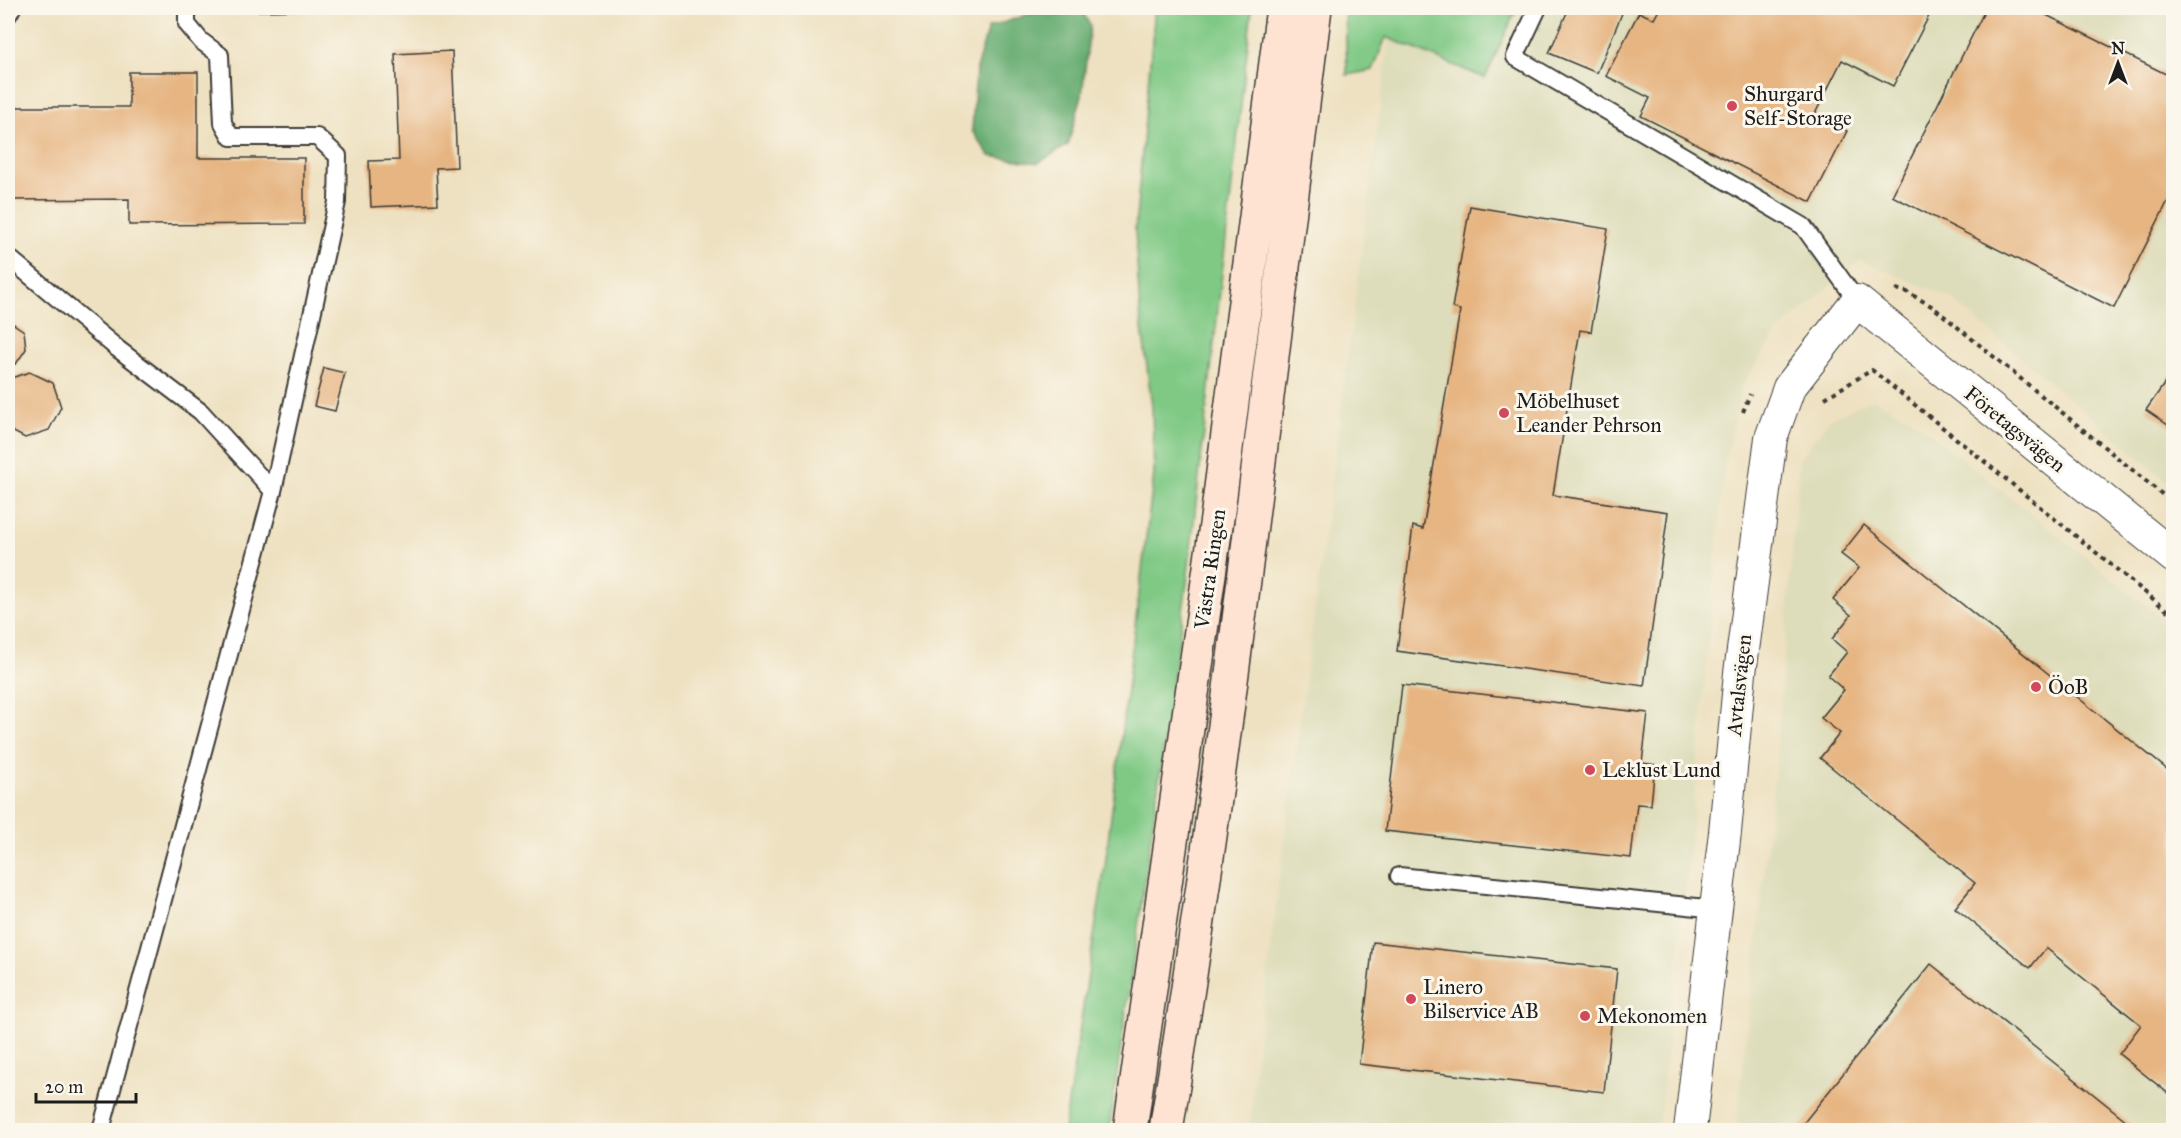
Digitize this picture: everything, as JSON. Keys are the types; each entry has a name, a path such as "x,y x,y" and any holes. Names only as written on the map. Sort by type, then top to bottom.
{"main road":[{"name":"Västra Ringen","path":"1130,1131 1218,511 1283,8"},
{"name":"Västra Ringen","path":"1166,1131 1184,1021 1253,502 1315,8"}],"street":[{"name":"Företagsvägen","path":"1857,301 2174,557"},
{"name":"Avtalsvägen","path":"1690,1131 1740,674 1771,438 1789,388 1857,301"}],"lane":[{"path":"8,15 12,8"},
{"path":"101,1131 273,491 337,202 338,156 317,137 231,137 223,123 220,55 201,41 187,24 187,8"},
{"path":"1538,8 1515,57 1803,226 1857,301"},
{"path":"8,257 118,349 201,412 273,491"},
{"path":"1399,876 1716,909"}],"path":[{"path":"1857,301 1875,288 1894,288 1907,292 1933,307 2174,504"},
{"path":"1819,403 1872,370 2174,616"}],"shaded area":[{"path":"1403,8 2173,8 2173,486 1949,297 1860,260 1777,332 1741,388 1724,468 1688,868 1658,1130 1249,1130 1254,1074 1389,40"},
{"path":"1873,399 1912,419 2173,627 2173,1130 1736,1130 1775,773 1799,460 1829,419"}],"green space":[{"path":"1046,8 1081,8 1090,26 1082,95 1068,145 1038,163 990,156 972,131 976,69 988,28"},
{"path":"1155,8 1252,8 1187,583 1109,1130 1064,1130 1105,865 1154,474 1152,406 1140,312 1135,230"},
{"path":"1345,8 1517,8 1485,78 1386,37 1373,70 1347,75"}],"building":[{"path":"256,8 313,8 313,10 256,11"},
{"path":"1569,8 1616,8 1623,11 1597,73 1549,53"},
{"name":"Shurgard Self-Storage","path":"1660,8 1933,8 1893,86 1842,60 1815,114 1847,131 1811,202 1641,116 1650,98 1606,76 1639,12 1654,19"},
{"path":"1986,8 2032,8 2174,78 2174,189 2114,308 1892,196"},
{"path":"452,51 457,167 436,168 438,204 371,207 369,161 399,160 395,54"},
{"path":"129,72 198,72 198,158 304,158 304,224 129,225 129,199 8,200 8,107 129,107"},
{"name":"Möbelhuset Leander Pehrson","path":"1470,206 1608,229 1591,332 1580,330 1553,495 1668,512 1644,686 1397,651 1413,526 1423,529 1460,310 1452,308"},
{"path":"9,321 24,331 26,349 16,364 8,365"},
{"path":"324,368 345,373 335,411 314,406"},
{"path":"2174,370 2174,429 2146,410"},
{"path":"30,372 53,383 61,407 49,430 25,438 8,429 8,379"},
{"path":"1864,525 2174,775 2174,1098 2119,1054 2141,1025 2046,948 2030,968 1955,908 1975,883 1820,758 1840,733 1821,718 1844,690 1828,676 1847,652 1832,639 1851,615 1833,600 1859,568 1841,554"},
{"path":"1402,685 1648,713 1642,763 1655,765 1651,805 1637,804 1631,858 1385,831"},
{"path":"1373,942 1617,969 1604,1092 1359,1064"},
{"path":"1931,964 2138,1130 1798,1130"}],"place":[{"name":"Shurgard Self-Storage","path":"1732,106"},
{"name":"Möbelhuset Leander Pehrson","path":"1504,413"},
{"name":"ÖoB","path":"2036,687"},
{"name":"Leklust Lund","path":"1590,770"},
{"name":"Linero Bilservice AB","path":"1411,999"},
{"name":"Mekonomen","path":"1585,1016"}]}
